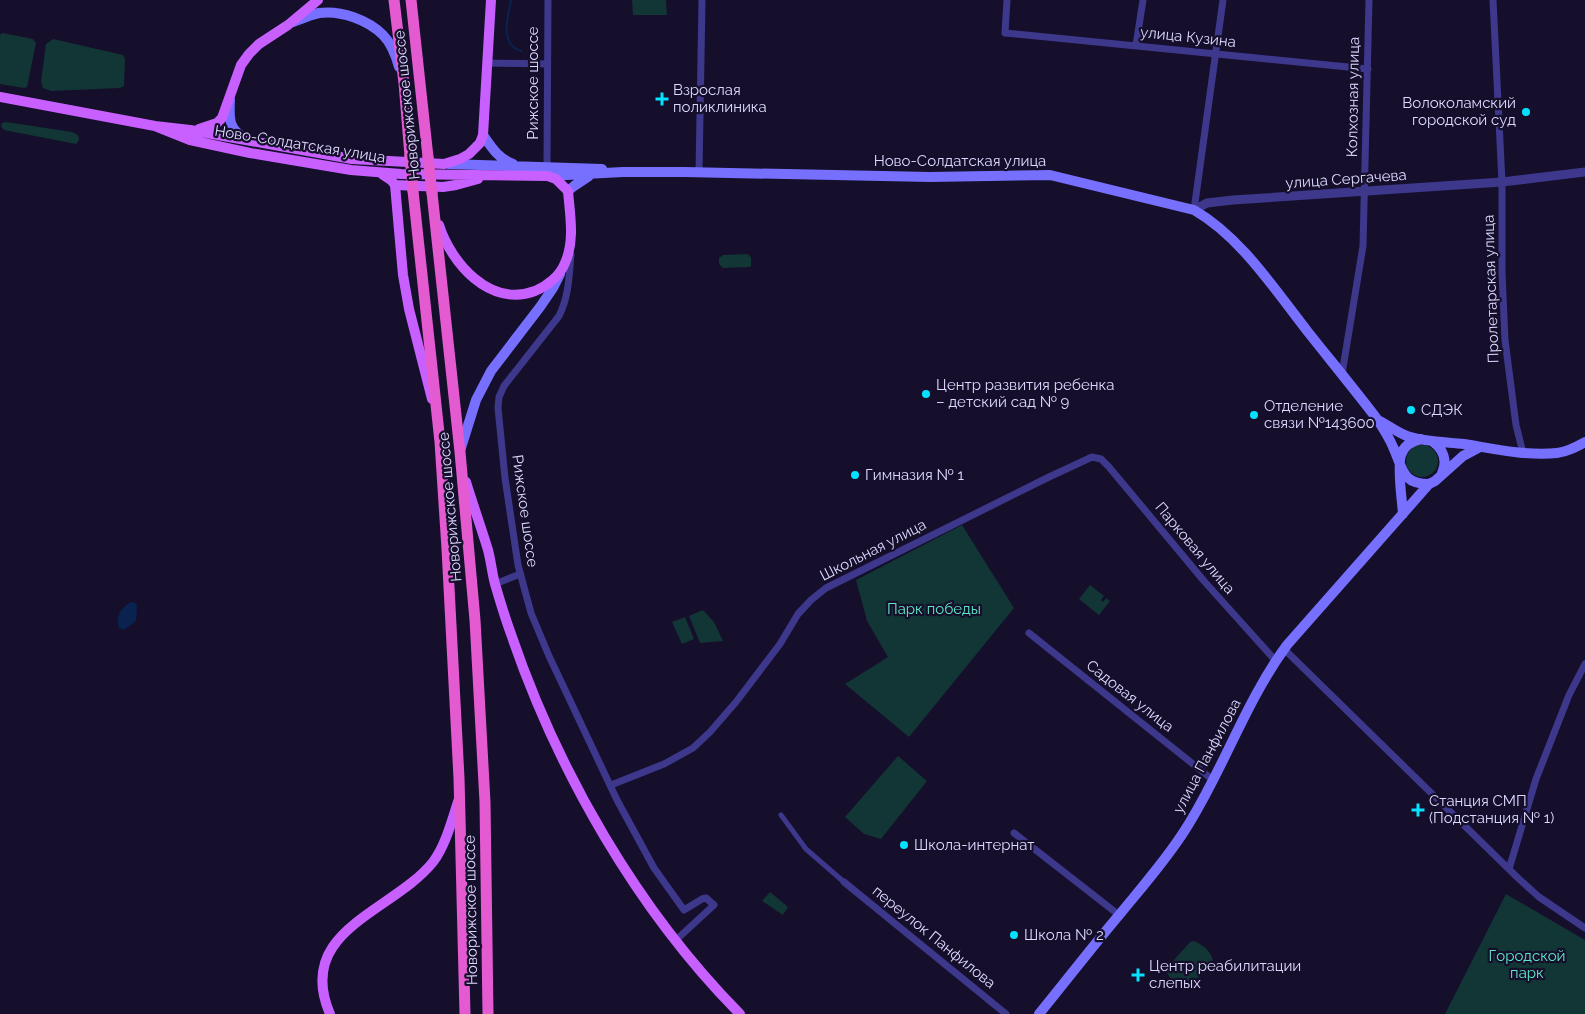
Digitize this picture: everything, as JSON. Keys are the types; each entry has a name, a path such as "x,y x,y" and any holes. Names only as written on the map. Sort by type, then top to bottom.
{"highway":[{"name":"Новорижское шоссе","path":"394,0 440,442 459,798 465,1014"},
{"name":"Новорижское шоссе","path":"411,0 460,452 475,620 485,802 488,1014"}],"main road":[{"path":"190,130 208,127 217,123 222,118 242,65 249,54 259,44 288,25 318,0"},
{"path":"444,164 469,154 480,143 483,135 491,0"},
{"path":"288,25 320,13 344,14 360,20 373,27 387,40 396,55 404,83"},
{"name":"Ново-Солдатская улица","path":"0,97 155,126 251,140 352,159 444,164 516,165 548,171 591,175 623,172 930,177 1050,175 1194,210 1224,232 1257,266 1377,419 1389,438 1400,465"},
{"path":"230,97 229,119 233,128 239,135 251,140"},
{"name":"Ново-Солдатская улица","path":"155,126 190,140 250,153 350,170 381,173 491,176 592,168 623,172"},
{"path":"483,135 493,150 504,160 516,165"},
{"path":"460,452 476,400 490,371 553,288 564,266 571,244 568,192 548,171"},
{"path":"381,173 395,185 403,275 440,442"},
{"path":"568,192 591,175"},
{"path":"395,185 443,187 491,176"},
{"path":"434,209 442,236 452,253 466,271 487,287 498,292 511,295 530,293 549,283 564,266"},
{"name":"Ново-Солдатская улица","path":"1377,419 1396,431 1427,440"},
{"path":"1402,514 1400,455 1405,447 1413,441 1427,440 1523,453 1557,453 1572,449 1585,442"},
{"path":"1427,440 1438,445 1444,455 1445,462 1441,475"},
{"name":"улица Панфилова","path":"1039,1014 1143,886 1184,831 1213,780 1239,726 1275,660 1428,484 1463,456 1478,448"},
{"path":"1400,465 1403,474 1412,482 1428,484"},
{"path":"461,469 488,552 511,634 526,676 559,750 618,858 653,911 698,969 740,1014"},
{"path":"330,1014 321,987 322,972 329,953 337,940 353,924 422,874 434,861 442,845 459,798"}],"street":[{"name":"Рижское шоссе","path":"548,0 546,64 548,171"},
{"path":"699,172 702,0"},
{"name":"улица Кузина","path":"1007,0 1005,33 1368,69"},
{"path":"1136,45 1143,0"},
{"path":"1194,210 1214,54 1223,0"},
{"name":"Колхозная улица","path":"1342,374 1363,246 1369,0"},
{"name":"Пролетарская улица","path":"1493,0 1502,182 1504,340 1516,425 1523,453"},
{"path":"487,63 546,64"},
{"name":"улица Сергачева","path":"1194,210 1207,203 1233,200 1502,182 1585,172"},
{"name":"Рижское шоссе","path":"571,244 569,290 560,316 504,386 499,397 498,408 505,478 520,574 531,613 549,656 617,800 654,868 682,909 687,910 706,898 714,905 676,940"},
{"name":"Парковая улица","path":"1092,457 1101,459 1109,467 1204,581 1275,660"},
{"name":"Школьная улица","path":"611,785 664,764 693,748 736,702 780,644 798,614 826,588 1092,457"},
{"path":"496,584 520,574"},
{"name":"Садовая улица","path":"1029,633 1213,780"},
{"path":"1284,649 1539,897 1585,928"},
{"path":"1509,869 1536,779 1570,695 1585,664"},
{"path":"780,815 806,850 844,882"},
{"path":"1014,834 1119,915"},
{"name":"переулок Панфилова","path":"844,882 1006,1014"}],"green space":[{"path":"632,0 666,0 667,15 633,15"},
{"path":"2,33 33,39 36,43 27,87 0,84 0,35"},
{"path":"53,39 123,55 125,59 124,86 120,88 51,91 43,88 41,82 46,44"},
{"path":"6,122 72,132 78,135 79,140 76,144 4,130 1,126 2,123"},
{"path":"748,254 751,258 750,267 723,268 719,264 719,258 723,255"},
{"path":"1422,445 1433,450 1438,461 1433,472 1422,477 1411,472 1406,461 1411,450"},
{"name":"Парк победы","path":"962,525 1014,608 909,737 845,684 888,657 867,621 856,580"},
{"path":"1090,585 1104,596 1101,600 1103,602 1106,598 1110,601 1099,615 1079,599"},
{"path":"703,610 714,622 723,641 700,643 689,616"},
{"path":"685,617 694,639 682,644 672,622"},
{"path":"898,756 927,781 881,839 864,834 845,817"},
{"path":"770,892 788,907 783,915 762,901"},
{"name":"Городской парк","path":"1506,894 1585,940 1585,1014 1445,1014"},
{"path":"1194,941 1211,954 1213,961 1189,987 1182,987 1171,979 1166,969 1190,942"}],"water":[{"path":"131,602 137,606 136,621 124,630 119,628 118,616 124,607"}],"waterway":[{"path":"511,0 507,22 507,36 514,47 521,51"}],"place":[{"name":"Взрослая поликлиника","path":"662,99"},
{"name":"Волоколамский городской суд","path":"1526,112"},
{"name":"Центр развития ребенка – детский сад № 9","path":"926,394"},
{"name":"СДЭК","path":"1411,410"},
{"name":"Отделение связи №143600","path":"1254,415"},
{"name":"Гимназия № 1","path":"855,475"},
{"name":"Станция СМП (Подстанция № 1)","path":"1418,810"},
{"name":"Школа-интернат","path":"904,845"},
{"name":"Школа № 2","path":"1014,935"},
{"name":"Центр реабилитации слепых","path":"1138,975"}]}
